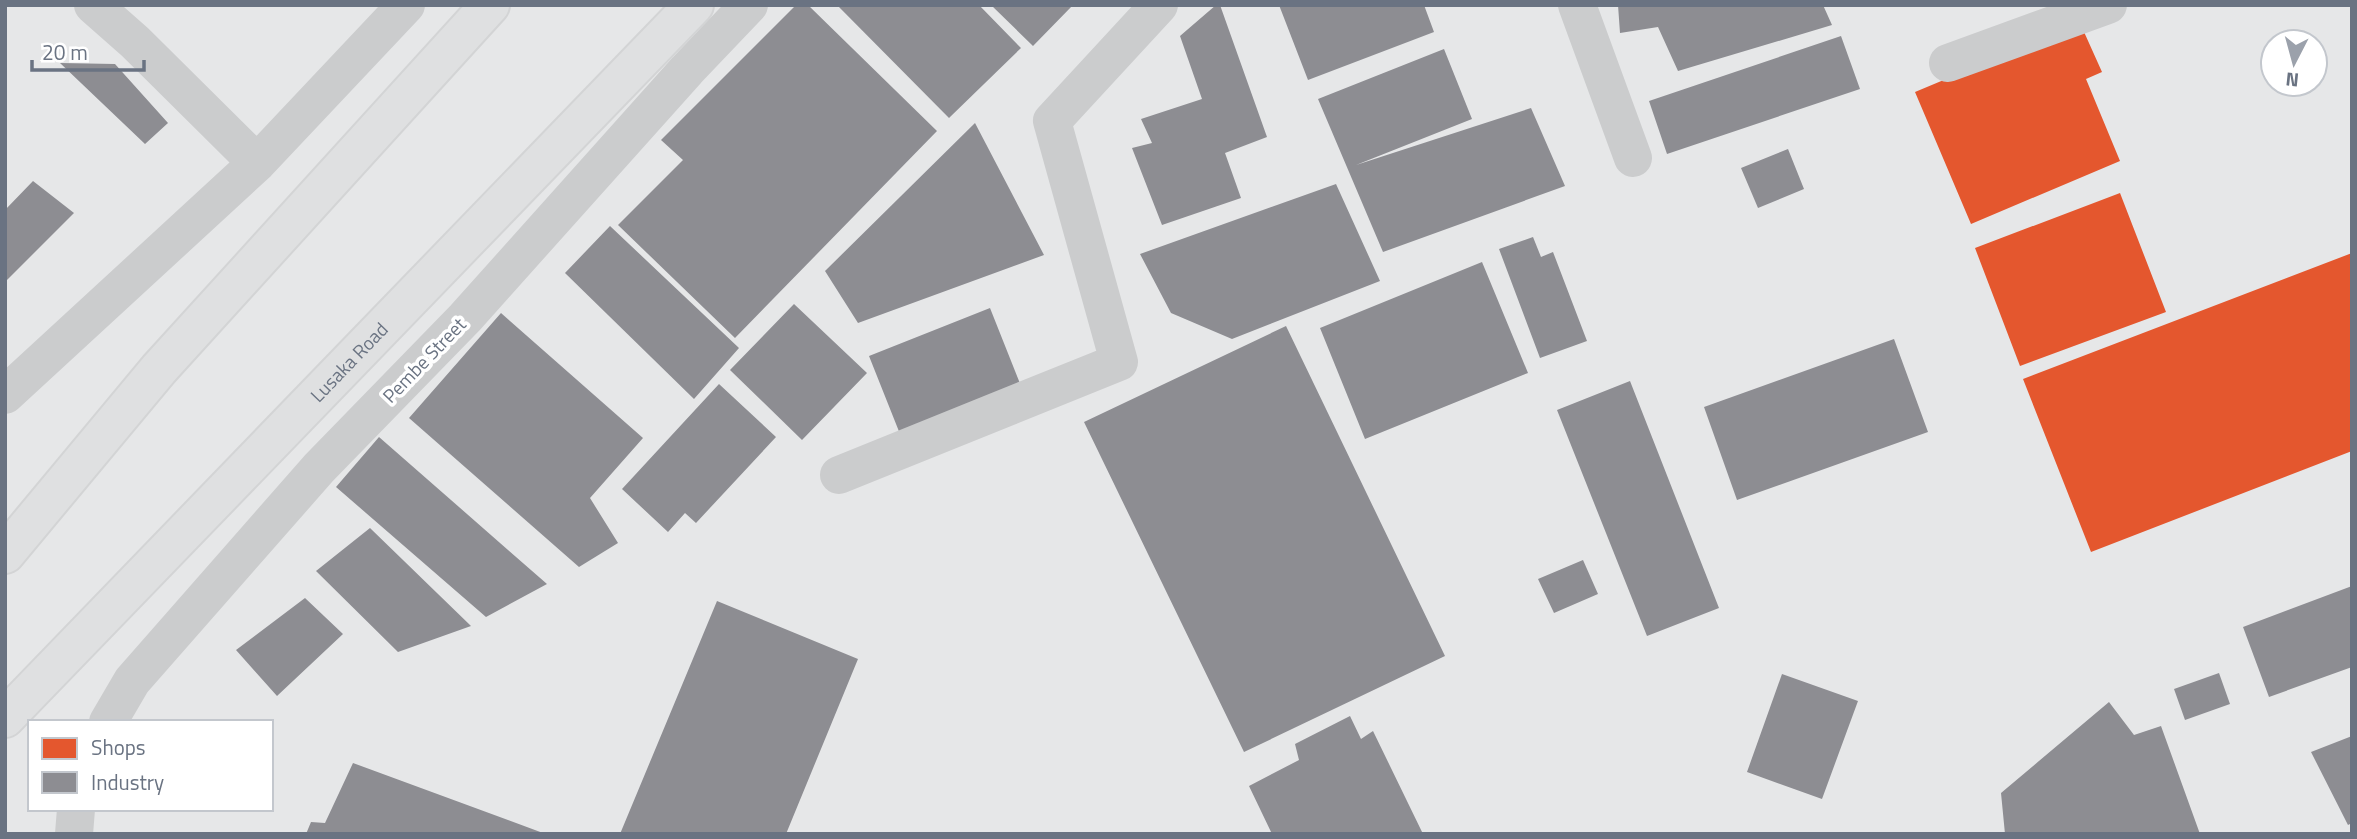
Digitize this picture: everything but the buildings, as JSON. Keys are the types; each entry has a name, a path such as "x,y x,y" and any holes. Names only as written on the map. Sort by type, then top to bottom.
{"main road":[{"path":"5,554 159,369 490,5"},
{"name":"Lusaka Road","path":"5,718 694,5"}],"street":[{"path":"93,5 135,42 257,163"},
{"path":"5,395 257,163 406,5"},
{"name":"Pembe Street","path":"109,720 132,681 319,468 465,318 687,70 749,5"},
{"path":"839,475 1119,362 1052,121 1159,5"},
{"path":"1577,5 1633,158"},
{"path":"1948,63 2108,5"},
{"path":"74,834 76,811"}],"shaded area":[{"path":"5,5 2352,5 2352,834 5,834"}]}
